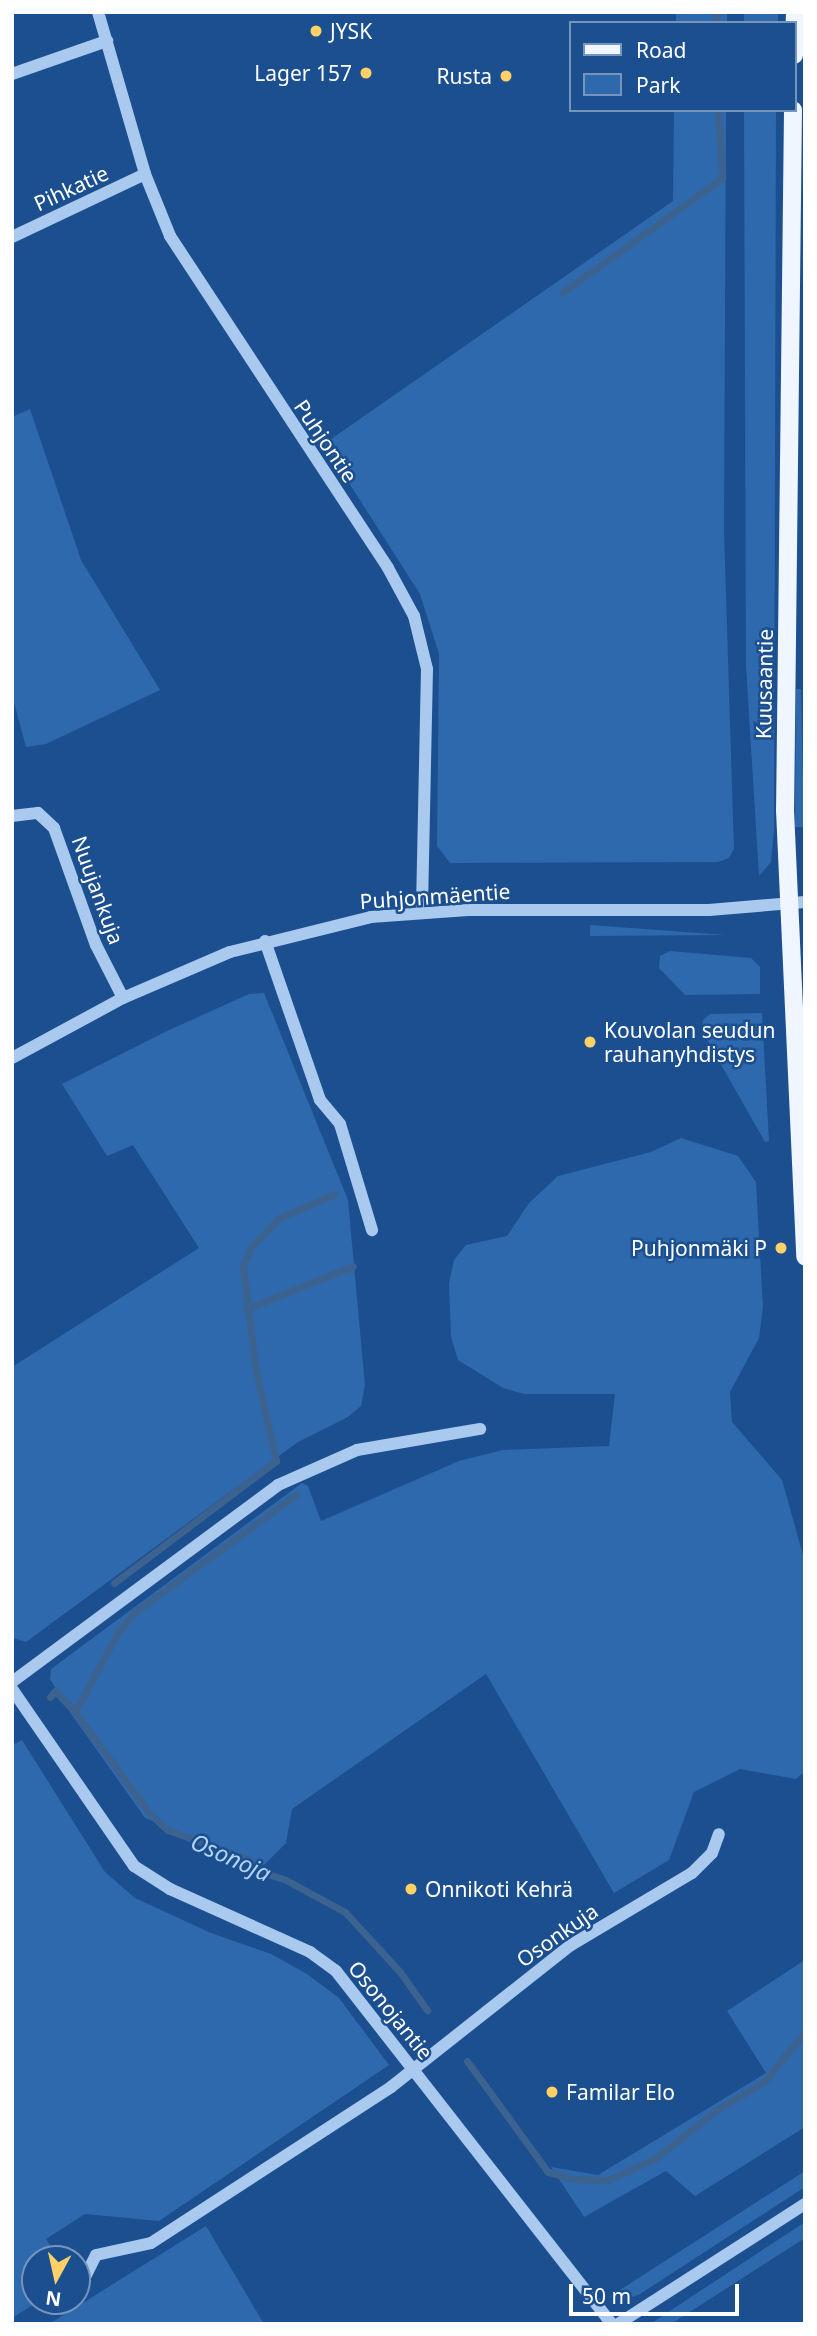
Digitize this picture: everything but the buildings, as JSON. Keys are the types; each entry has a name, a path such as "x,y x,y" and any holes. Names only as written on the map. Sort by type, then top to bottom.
{"main road":[{"name":"Kuusaantie","path":"793,112 796,903 805,1257"}],"street":[{"name":"Puhjontie","path":"98,12 145,174 187,267 388,568 414,616 426,669 422,912"},
{"path":"12,74 107,41"},
{"name":"Pihkatie","path":"12,237 145,174"},
{"name":"Nuujankuja","path":"16,817 38,813 54,828 96,945 123,998"},
{"name":"Puhjonmäentie","path":"12,1058 123,998 265,941 371,917 422,912 709,910 796,903"},
{"path":"265,941 320,1100 341,1124 372,1230"},
{"path":"12,1682 289,1479 357,1450 480,1429"},
{"name":"Osonojantie","path":"12,1689 134,1866 170,1889 325,1960 612,2324"},
{"name":"Osonkuja","path":"91,2265 96,2255 151,2243 391,2087 412,2067 571,1945 692,1873 712,1853 719,1834"},
{"path":"618,2324 805,2204"}],"green space":[{"path":"676,12 727,12 727,21 676,21"},
{"path":"744,12 778,12 778,21 744,21"},
{"path":"674,112 726,112 724,531 734,849 729,858 718,862 450,863 437,846 439,654 420,594 324,444 673,201"},
{"path":"744,112 776,112 774,830 771,862 759,876 746,666"},
{"path":"30,409 81,560 160,690 46,744 26,747 12,695 12,417"},
{"path":"796,689 801,689 804,827 795,827"},
{"path":"590,925 725,935 590,936"},
{"path":"670,951 751,958 760,967 760,994 685,995 659,968 660,956"},
{"path":"264,993 348,1200 365,1385 361,1406 348,1417 298,1442 26,1642 13,1638 12,1367 199,1248 133,1145 107,1156 62,1084 167,1031 249,994"},
{"path":"762,1013 769,1141 765,1142 702,1031 703,1020 710,1014"},
{"path":"681,1138 738,1156 756,1182 763,1307 759,1338 730,1392 732,1422 782,1480 805,1562 805,1771 796,1779 740,1769 694,1792 669,1860 614,1893 486,1674 292,1809 286,1843 264,1865 145,1818 67,1708 50,1679 51,1669 302,1483 308,1486 321,1521 459,1461 503,1450 609,1446 615,1394 524,1394 503,1388 458,1360 451,1337 449,1283 454,1260 466,1245 507,1236 529,1203 558,1176 651,1152"},
{"path":"22,1740 105,1872 135,1898 211,1933 271,1954 307,1974 339,1998 389,2065 159,2221 85,2214 46,2239 50,2245 21,2245 21,2312 12,2318 12,1745"},
{"path":"805,1960 805,2127 695,2196 666,2171 584,2217 551,2167 598,2175 766,2073 727,2011"},
{"path":"805,2171 805,2187 640,2294 625,2300 609,2297"},
{"path":"805,2222 805,2238 671,2324 650,2324"},
{"path":"206,2226 264,2324 49,2324 63,2315 91,2315 91,2298"}],"waterway":[{"path":"715,21 718,12"},
{"path":"563,292 722,178 718,112"},
{"path":"114,1583 276,1461 255,1366 243,1265 251,1247 279,1218 335,1194"},
{"path":"246,1309 353,1266"},
{"path":"75,1712 118,1632 135,1612 297,1494"},
{"name":"Osonoja","path":"50,1697 55,1691 75,1712 150,1814 168,1830 249,1860 262,1872 286,1880 345,1912 400,1972 427,2010"},
{"name":"Osonoja","path":"467,2061 548,2172 574,2179 608,2180 656,2158 718,2109 764,2082 805,2031"}],"place":[{"name":"JYSK","path":"316,31"},
{"name":"Lager 157","path":"366,73"},
{"name":"Rusta","path":"506,76"},
{"name":"Kouvolan seudun rauhanyhdistys","path":"590,1042"},
{"name":"Puhjonmäki P","path":"781,1248"},
{"name":"Onnikoti Kehrä","path":"411,1889"},
{"name":"Familar Elo","path":"552,2092"}]}
